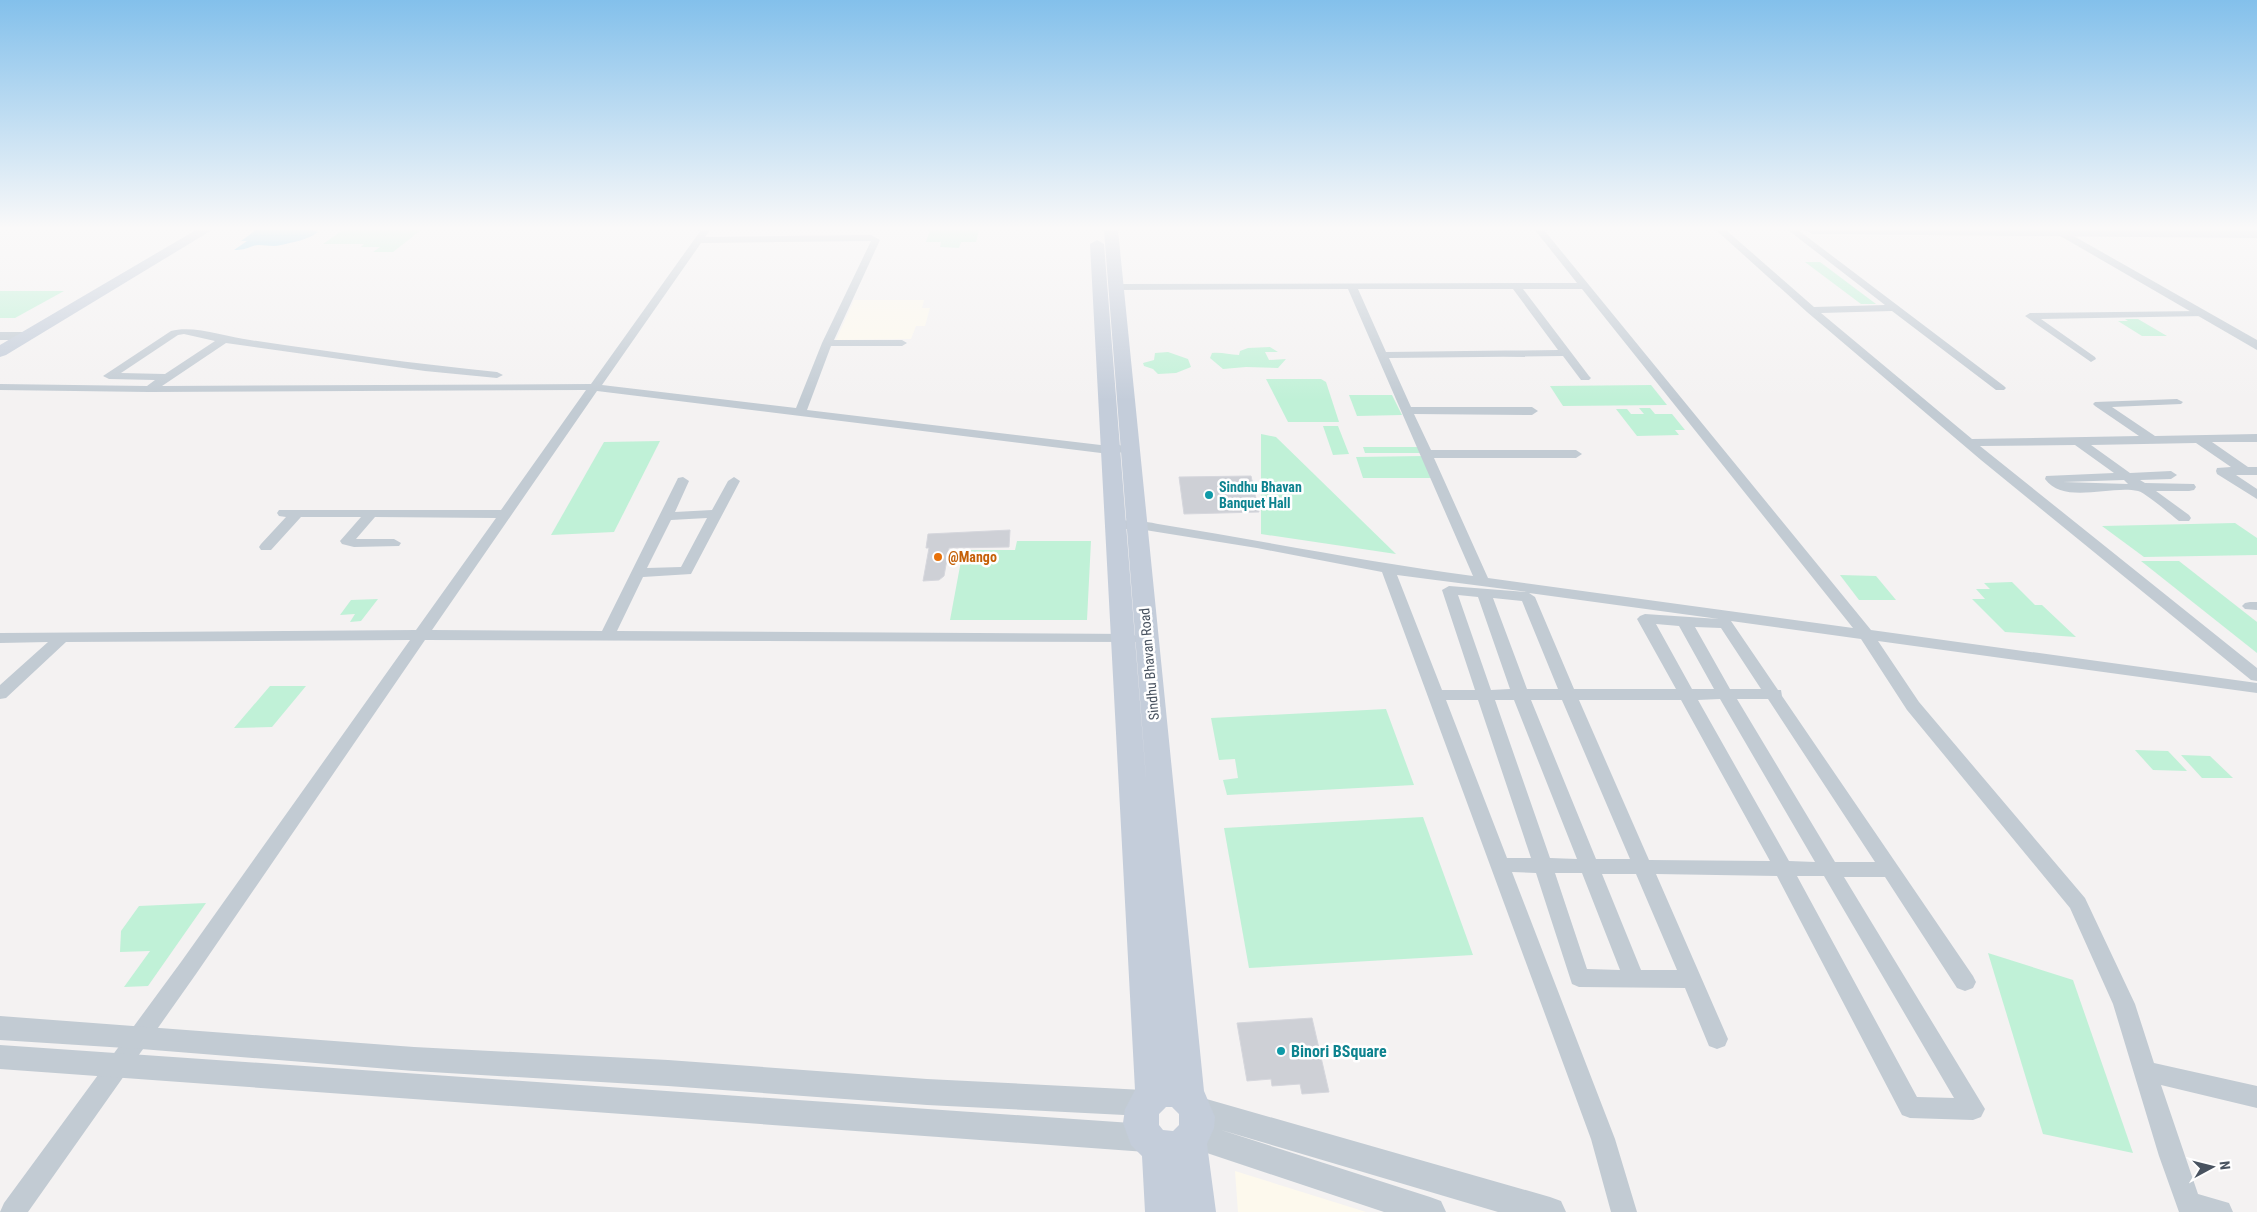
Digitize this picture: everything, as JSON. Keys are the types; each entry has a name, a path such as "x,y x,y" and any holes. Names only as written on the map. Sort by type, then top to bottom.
{"main road":[{"path":"0,352 22,336 104,287"},
{"path":"0,346 22,336 108,287"},
{"name":"Sindhu Bhavan Road","path":"1102,287 1120,449 1126,525 1123,640 1148,1100"},
{"name":"Sindhu Bhavan Road","path":"1116,287 1120,449"},
{"name":"Sindhu Bhavan Road","path":"1126,525 1147,638 1179,1128 1197,1212"},
{"path":"1148,1100 1169,1092 1179,1128"},
{"name":"Sindhu Bhavan Road","path":"1164,1212 1179,1128"}],"street":[{"path":"13,1212 141,1037 504,514 665,287"},
{"path":"800,412 827,343 854,287"},
{"path":"1116,287 1220,287"},
{"path":"1352,287 1427,454 1483,587 1521,696 1634,978"},
{"path":"1516,287 1585,378"},
{"path":"1584,287 1865,632 1913,706 2078,904 2124,1004 2144,1071 2191,1208 2220,1212"},
{"path":"1784,287 2024,489 2257,676"},
{"path":"1866,287 2000,388"},
{"path":"2152,287 2257,346"},
{"path":"1810,310 1894,308"},
{"path":"2091,359 2030,316 2200,314"},
{"path":"167,377 109,376 175,333 184,331 224,340 425,368 497,375"},
{"path":"0,336 22,336"},
{"path":"149,389 224,340"},
{"path":"827,343 902,343"},
{"path":"1383,355 1566,353"},
{"path":"404,387 425,368"},
{"path":"0,387 149,389 593,387 1120,449"},
{"path":"2153,440 2099,404 2177,402"},
{"path":"1407,410 1532,411"},
{"path":"1969,443 2257,438"},
{"path":"2199,439 2251,471"},
{"path":"2078,441 2184,518"},
{"path":"1427,454 1576,454"},
{"path":"2251,471 2222,471 2257,495"},
{"path":"2062,488 2051,479 2171,475"},
{"path":"607,636 683,481"},
{"path":"638,573 686,571 734,481"},
{"path":"2024,489 2189,487"},
{"path":"266,547 291,513 504,514"},
{"path":"372,513 347,541 354,543 394,544"},
{"path":"666,516 716,514"},
{"path":"1126,525 1257,544 1483,587 1528,598 1568,695 1717,1038"},
{"path":"1388,569 1603,1139 1624,1212"},
{"path":"1692,979 1579,978 1544,865 1449,590 1483,587 1634,602 1865,632 2257,688"},
{"path":"1634,602 1688,695 1783,868 1910,1107 1973,1109 1685,622"},
{"path":"1645,619 1726,624 1775,694 1965,982"},
{"path":"0,638 420,635 1123,640 1147,638"},
{"path":"0,694 63,637"},
{"path":"1435,695 1775,694"},
{"path":"1499,865 1891,870"},
{"path":"0,1028 141,1037 414,1059 668,1073 927,1092 1148,1100"},
{"path":"0,1057 120,1066 1179,1128 1550,1212"},
{"path":"2144,1071 2257,1097"},
{"path":"1179,1128 1430,1212"}],"shaded area":[{"path":"854,300 924,300 922,308 930,308 925,326 916,326 911,339 836,340"},
{"path":"1235,1171 1366,1212 1238,1212"}],"green space":[{"path":"1838,287 1853,287 1876,304 1861,304"},
{"path":"0,291 64,291 15,318 0,318"},
{"path":"2125,319 2138,319 2167,336 2142,336 2118,321 2128,321"},
{"path":"1270,347 1278,352 1265,352 1269,360 1286,359 1278,368 1246,367 1223,369 1210,358 1212,353 1239,355 1240,351 1248,348"},
{"path":"1168,352 1188,359 1191,367 1176,373 1158,374 1153,369 1144,366 1143,363 1154,360 1155,353"},
{"path":"1266,379 1321,379 1326,382 1339,422 1288,422"},
{"path":"1651,385 1667,405 1563,406 1550,386"},
{"path":"1349,395 1392,395 1402,415 1357,416"},
{"path":"1639,408 1650,408 1655,414 1672,414 1685,430 1675,430 1679,435 1637,436 1616,409 1627,409 1631,414 1644,414"},
{"path":"1323,426 1338,426 1349,454 1333,455"},
{"path":"1261,434 1276,437 1396,554 1261,534"},
{"path":"660,441 614,532 551,535 604,442"},
{"path":"1363,447 1419,447 1421,453 1365,453"},
{"path":"1423,456 1432,478 1363,478 1356,457"},
{"path":"2235,523 2257,538 2257,555 2144,557 2102,526"},
{"path":"1017,541 1091,541 1087,620 950,620 963,550 1015,550"},
{"path":"2141,561 2179,561 2257,622 2257,653"},
{"path":"1840,575 1876,576 1896,600 1859,600"},
{"path":"2012,582 2035,605 2042,605 2076,637 2005,632 1972,599 1985,599 1976,589 1990,589 1984,583"},
{"path":"378,599 361,621 350,622 355,614 340,615 351,600"},
{"path":"270,686 306,686 272,727 234,728"},
{"path":"1386,709 1414,785 1227,795 1223,780 1238,778 1235,759 1219,760 1211,718"},
{"path":"2135,750 2168,751 2187,771 2153,770"},
{"path":"2181,755 2210,756 2233,778 2202,778"},
{"path":"1423,817 1473,955 1249,968 1224,828"},
{"path":"206,903 148,986 124,987 150,951 120,952 121,931 139,906"},
{"path":"1988,953 2073,980 2133,1153 2043,1134"}],"building":[{"name":"Sindhu Bhavan Banquet Hall","path":"1251,476 1259,512 1184,514 1179,477"},
{"name":"@Mango","path":"1010,530 1009,547 949,548 944,576 939,580 923,581 929,548 926,548 928,534"},
{"name":"Binori BSquare","path":"1312,1018 1329,1092 1302,1094 1300,1084 1272,1086 1271,1079 1247,1081 1237,1023"}],"place":[{"name":"Sindhu Bhavan Banquet Hall","path":"1209,495"},
{"name":"@Mango","path":"938,557"},
{"name":"Binori BSquare","path":"1281,1051"}]}
